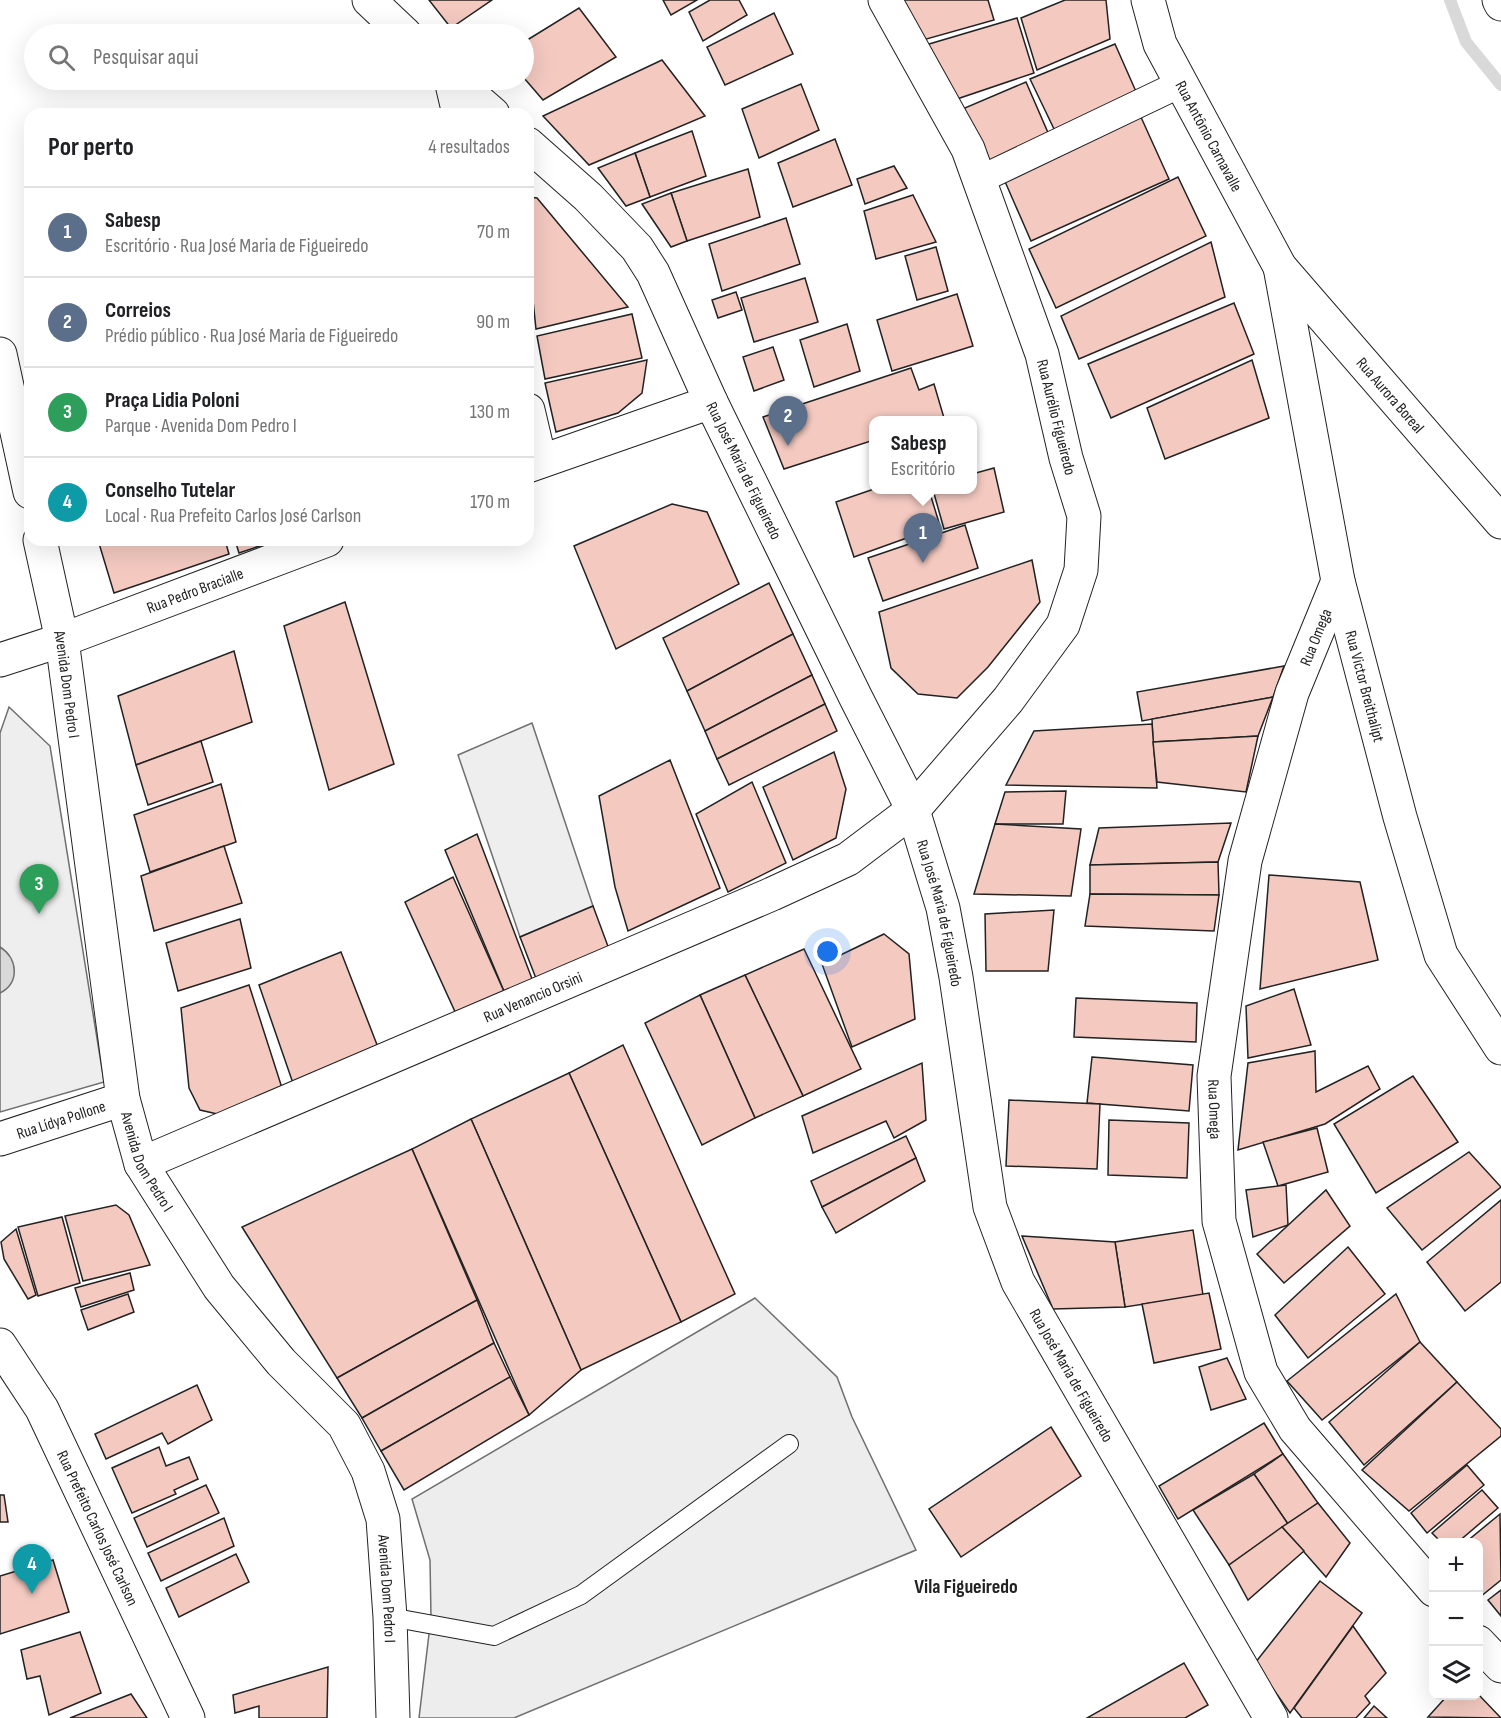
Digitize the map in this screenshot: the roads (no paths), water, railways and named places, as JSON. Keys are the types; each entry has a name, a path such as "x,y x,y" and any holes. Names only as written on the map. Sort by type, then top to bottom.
{"street":[{"path":"369,0 394,24"},
{"name":"Rua Aurélio Figueiredo","path":"885,0 968,149 1042,354 1066,458 1084,516 1081,570 1063,625 1008,700 913,810"},
{"name":"Rua Antônio Carnavalle","path":"1148,0 1160,44 1280,267"},
{"path":"979,180 1180,84"},
{"path":"455,90 458,108"},
{"path":"465,90 486,108"},
{"name":"Rua José Maria de Figueiredo","path":"534,149 588,196 637,248 653,273 711,402 913,810 943,908 956,977 990,1207 1018,1282 1271,1718"},
{"name":"Rua Aurora Boreal","path":"1280,267 1501,522"},
{"name":"Rua Victor Breithalipt","path":"1280,267 1338,581 1400,817 1441,955 1501,1048"},
{"path":"0,354 24,464"},
{"path":"534,464 711,402"},
{"name":"Avenida Dom Pedro I","path":"41,546 62,640 123,1099 141,1164 219,1287 281,1362 344,1425 368,1470 383,1519 390,1617 393,1718"},
{"name":"Rua Pedro Bracialle","path":"0,660 62,640 311,546"},
{"name":"Rua Omega","path":"1338,581 1292,693 1245,861 1214,1076 1220,1221 1261,1372 1295,1429 1429,1584"},
{"name":"Rua Venancio Orsini","path":"141,1164 772,894 848,859 913,810"},
{"name":"Rua Lídya Pollone","path":"0,1139 123,1099"},
{"name":"Rua Prefeito Carlos José Carlson","path":"0,1345 42,1409 188,1718"},
{"path":"1483,1646 1501,1666"}],"lane":[{"path":"390,1617 494,1636 581,1595 789,1444"}],"waterway":[{"path":"1450,0 1466,42 1501,85"}],"place":[{"name":"Correios","path":"788,446"},
{"name":"Sabesp","path":"923,563"},
{"name":"Praça Lidia Poloni","path":"39,914"},
{"name":"Conselho Tutelar","path":"32,1594"}],"district":[{"name":"Vila Figueiredo","path":"966,1586"}]}
